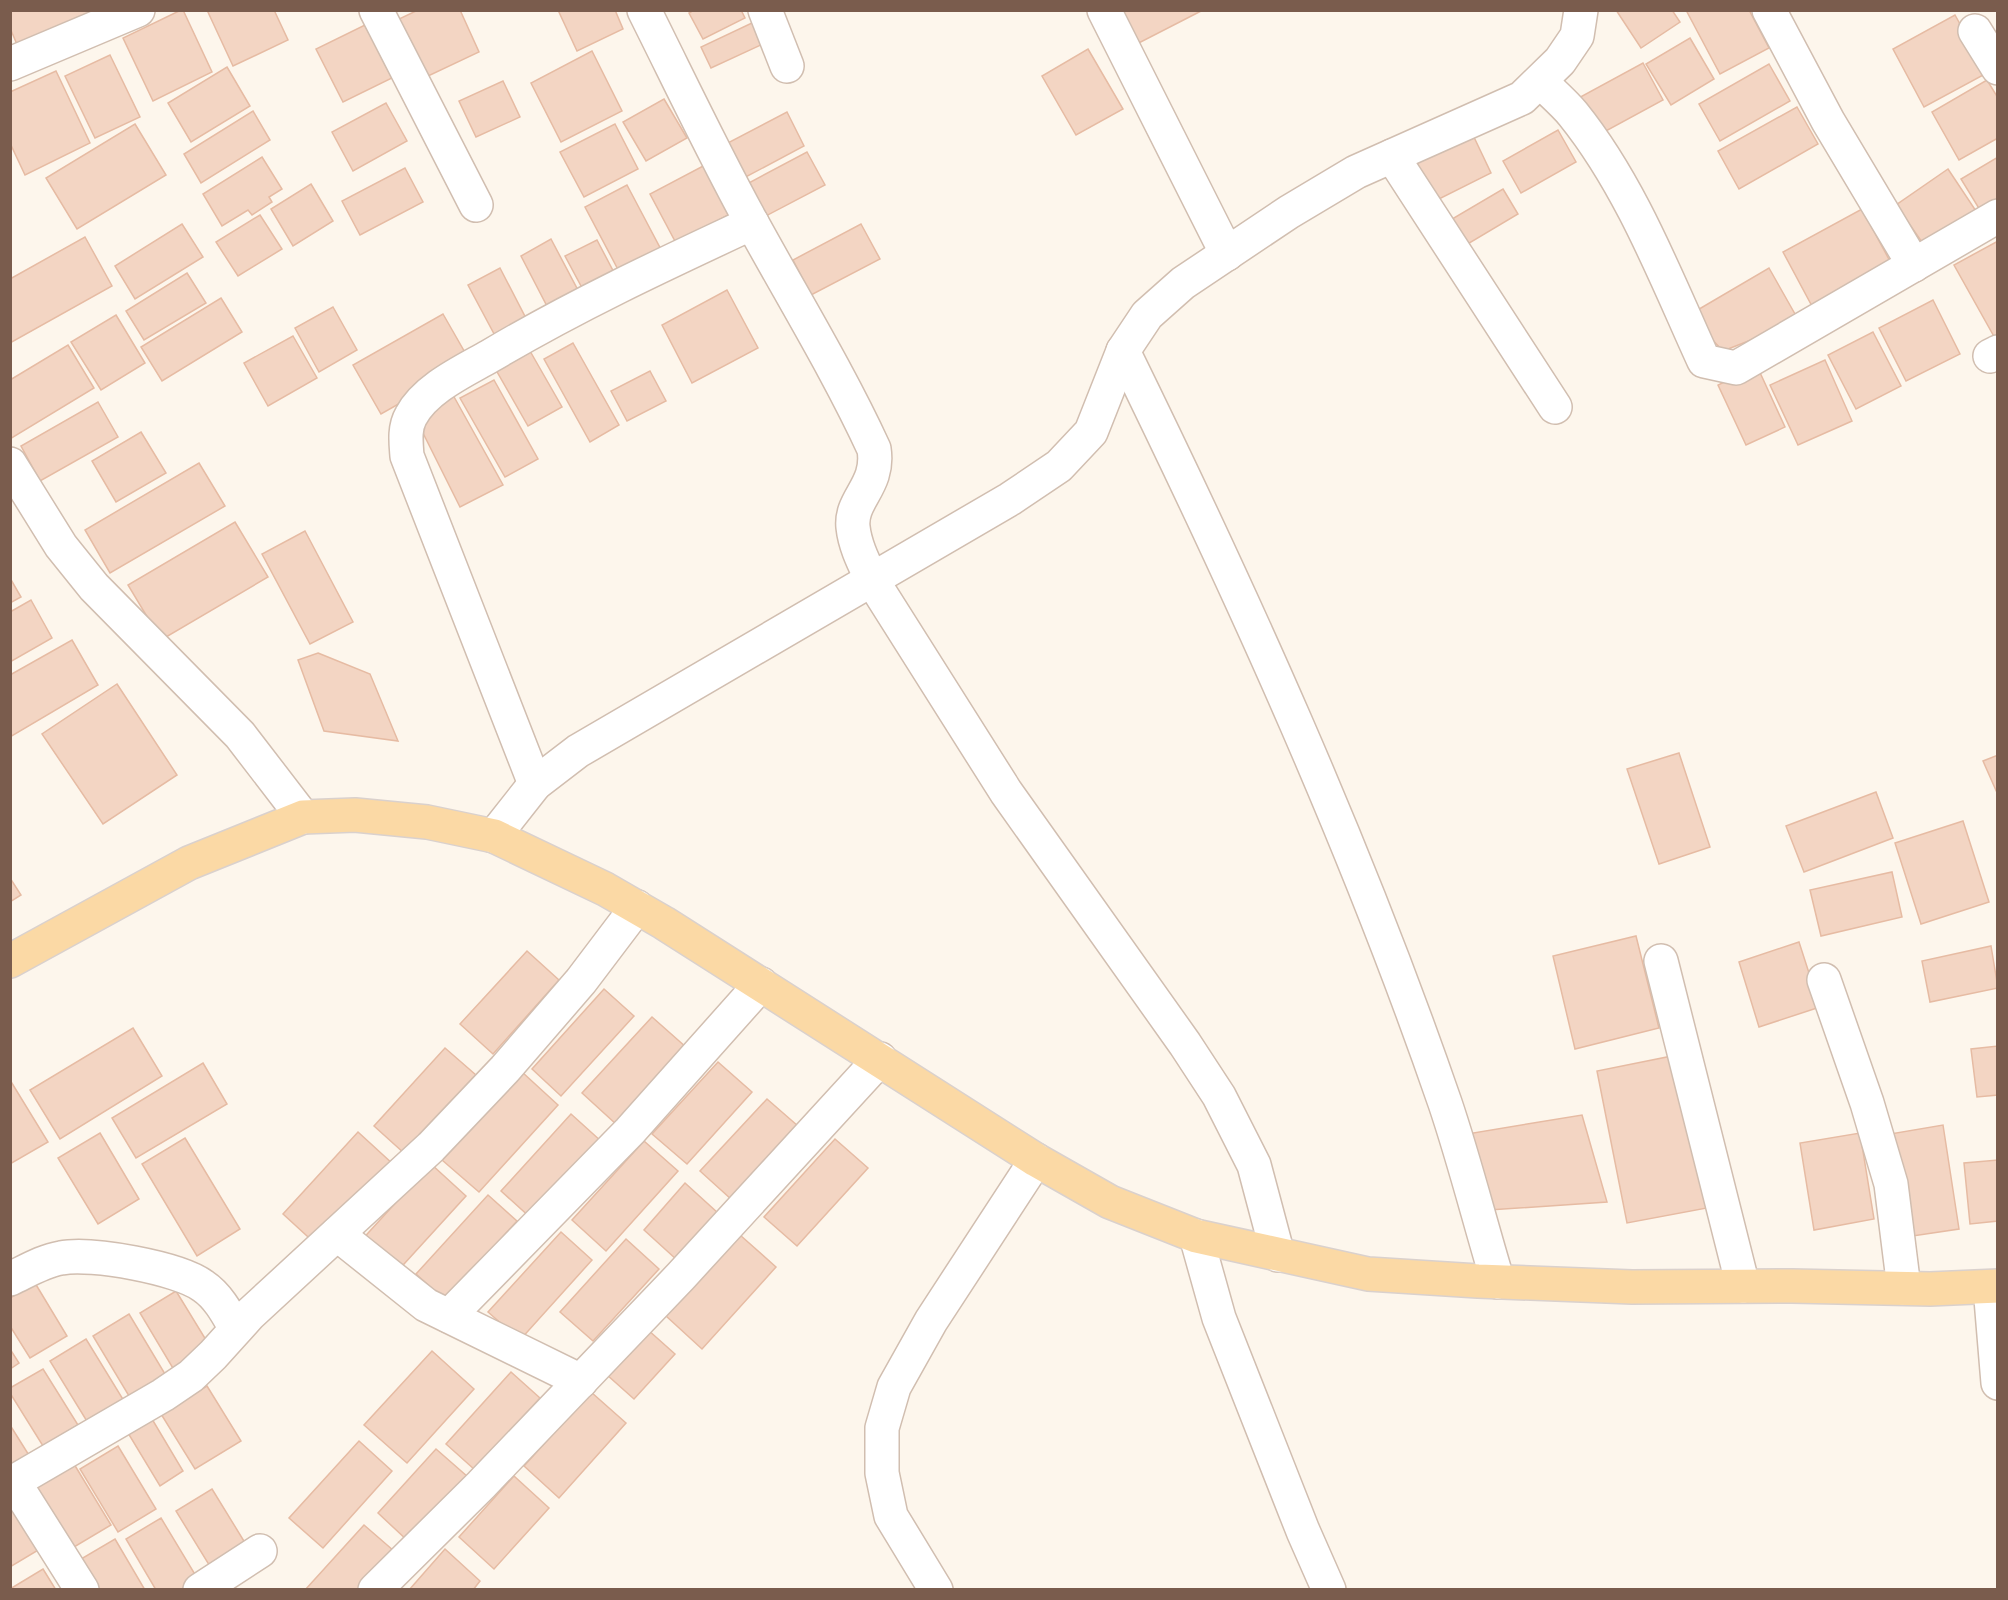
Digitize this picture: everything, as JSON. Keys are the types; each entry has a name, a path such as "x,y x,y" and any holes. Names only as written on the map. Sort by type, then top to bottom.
{"main road":[{"path":"10,961 189,863 303,818 355,815 406,820 494,836 637,907 1036,1160 1110,1202 1196,1236 1368,1274 1632,1287 1994,1286"}],"street":[{"path":"10,64 138,10"},
{"path":"376,10 476,205"},
{"path":"645,10 752,223 830,360 874,449 877,465 871,483 858,503 852,525 858,550 872,580 1006,792 1185,1044 1219,1096 1241,1134 1254,1165 1278,1255"},
{"path":"765,10 787,66"},
{"path":"1104,10 1227,254"},
{"path":"494,836 535,784 578,751 1010,499 1059,466 1091,432 1123,351 1147,315 1183,283 1289,212 1356,172 1522,98 1560,61 1577,36 1581,10"},
{"path":"1768,10 1828,121 1914,265"},
{"path":"1975,31 1998,68"},
{"path":"1541,82 1572,113 1596,146 1636,217 1704,361 1736,368 1998,216"},
{"path":"1392,156 1556,407"},
{"path":"535,784 407,456 405,436 410,417 424,399 455,376 565,312 752,223"},
{"path":"1123,351 1221,552 1347,843 1411,1006 1446,1106 1498,1282"},
{"path":"10,464 61,546 88,579 240,735 303,818"},
{"path":"82,1590 12,1483 163,1395 191,1376 243,1322 431,1147 505,1069 581,981 637,907"},
{"path":"1661,961 1743,1286"},
{"path":"1824,980 1867,1104 1891,1184 1904,1288"},
{"path":"449,1316 630,1131 761,984"},
{"path":"375,1590 473,1493 580,1381 880,1059"},
{"path":"936,1590 891,1516 882,1473 882,1428 894,1387 921,1340 1036,1160"},
{"path":"337,1234 426,1305 580,1381"},
{"path":"1196,1236 1219,1318 1303,1531 1329,1590"},
{"path":"10,1279 58,1258 77,1255 111,1259 186,1277 203,1286 243,1322"},
{"path":"1994,1286 1998,1383"},
{"path":"200,1590 260,1551"}],"building":[{"path":"10,10 90,10 92,16 19,49 10,28"},
{"path":"181,10 212,72 153,101 123,38"},
{"path":"207,10 274,10 288,40 233,66"},
{"path":"418,10 460,10 479,52 426,77 399,19"},
{"path":"558,10 615,10 623,29 577,51"},
{"path":"694,10 741,10 745,18 703,39 689,13"},
{"path":"1112,10 1203,10 1131,47"},
{"path":"1616,10 1672,10 1680,22 1641,48"},
{"path":"1686,10 1749,10 1769,48 1720,74"},
{"path":"1955,15 1987,73 1924,107 1893,49"},
{"path":"754,22 765,43 711,68 701,47"},
{"path":"365,25 392,78 343,102 316,49"},
{"path":"1690,38 1714,79 1671,105 1646,64"},
{"path":"1088,49 1123,109 1076,135 1042,76"},
{"path":"592,51 622,111 561,142 531,83"},
{"path":"110,55 140,117 95,138 65,76"},
{"path":"1643,63 1663,100 1593,138 1573,101"},
{"path":"1769,64 1790,101 1720,141 1699,104"},
{"path":"227,67 250,106 191,142 168,103"},
{"path":"56,71 90,143 25,175 10,143 10,92"},
{"path":"1987,80 1998,98 1998,138 1959,160 1932,112"},
{"path":"503,81 520,117 476,137 459,101"},
{"path":"664,99 687,138 646,161 623,122"},
{"path":"386,103 407,141 353,171 332,132"},
{"path":"1797,107 1818,144 1739,189 1718,151"},
{"path":"253,111 270,140 201,183 184,154"},
{"path":"787,112 804,146 740,180 722,146"},
{"path":"135,124 166,175 77,229 46,178"},
{"path":"615,124 638,169 584,197 560,152"},
{"path":"1558,130 1576,162 1521,193 1503,161"},
{"path":"1472,133 1491,173 1435,201 1415,161"},
{"path":"807,152 825,185 762,218 745,185"},
{"path":"262,157 282,189 269,197 272,202 252,215 248,210 222,226 203,194"},
{"path":"1998,157 1998,206 1983,215 1961,179"},
{"path":"705,165 730,214 676,243 650,194"},
{"path":"405,168 423,202 360,235 342,201"},
{"path":"1948,169 1976,211 1924,245 1896,205"},
{"path":"311,184 333,221 293,246 271,209"},
{"path":"627,185 665,257 623,279 585,207"},
{"path":"1503,189 1518,214 1461,248 1447,222"},
{"path":"1862,209 1892,265 1813,308 1783,252"},
{"path":"260,215 282,249 238,276 216,242"},
{"path":"182,224 203,257 135,299 115,266"},
{"path":"861,224 880,259 811,295 793,260"},
{"path":"85,237 112,286 10,343 10,279"},
{"path":"551,239 580,294 549,310 521,256"},
{"path":"597,240 619,282 588,299 565,256"},
{"path":"1998,241 1998,339 1996,340 1954,265"},
{"path":"500,268 531,328 500,345 468,285"},
{"path":"1769,268 1799,321 1723,351 1689,315"},
{"path":"187,273 206,303 144,340 126,311"},
{"path":"727,290 758,348 692,383 662,325"},
{"path":"221,298 242,332 162,381 141,347"},
{"path":"1933,300 1960,354 1906,381 1879,328"},
{"path":"333,307 357,350 319,372 295,328"},
{"path":"443,314 471,363 381,414 353,365"},
{"path":"116,315 145,363 101,390 71,342"},
{"path":"1873,332 1901,386 1856,409 1828,355"},
{"path":"293,336 317,378 268,406 244,363"},
{"path":"573,343 619,425 590,442 544,359"},
{"path":"68,345 94,388 10,439 10,380"},
{"path":"530,351 562,407 528,426 496,370"},
{"path":"1825,360 1852,421 1798,445 1770,385"},
{"path":"1757,366 1785,427 1746,445 1718,385"},
{"path":"650,371 666,401 627,421 611,391"},
{"path":"494,380 538,459 505,477 460,398"},
{"path":"453,395 503,485 460,507 416,419"},
{"path":"98,402 118,437 40,481 21,446"},
{"path":"141,432 166,473 116,502 92,461"},
{"path":"199,463 225,506 110,573 85,530"},
{"path":"235,522 268,577 161,640 128,585"},
{"path":"305,531 353,622 310,644 262,554"},
{"path":"10,578 21,597 10,603"},
{"path":"31,600 52,638 10,662 10,612"},
{"path":"72,640 98,685 10,737 10,675"},
{"path":"318,653 370,674 398,741 324,731 298,660"},
{"path":"117,684 177,775 103,824 42,734"},
{"path":"1679,753 1710,847 1659,864 1627,769"},
{"path":"1998,755 1998,795 1983,761"},
{"path":"1876,792 1893,838 1804,872 1786,826"},
{"path":"1963,821 1989,902 1921,924 1895,843"},
{"path":"1892,872 1902,917 1821,936 1810,890"},
{"path":"10,878 21,895 10,902"},
{"path":"1636,936 1659,1028 1575,1049 1553,956"},
{"path":"1799,942 1820,1007 1759,1027 1739,962"},
{"path":"1991,946 1998,988 1930,1002 1922,961"},
{"path":"527,951 559,980 493,1054 460,1024"},
{"path":"604,989 634,1016 561,1096 532,1069"},
{"path":"652,1017 687,1048 617,1125 582,1093"},
{"path":"133,1028 162,1076 60,1139 30,1090"},
{"path":"1998,1046 1998,1095 1977,1097 1971,1049"},
{"path":"445,1048 476,1075 405,1154 374,1126"},
{"path":"1677,1055 1707,1208 1627,1223 1597,1071"},
{"path":"718,1062 752,1092 687,1164 652,1134"},
{"path":"203,1063 227,1104 136,1158 112,1118"},
{"path":"522,1072 558,1105 479,1192 442,1160"},
{"path":"10,1080 48,1142 10,1164"},
{"path":"767,1099 798,1126 732,1200 700,1171"},
{"path":"571,1114 602,1142 532,1219 501,1191"},
{"path":"1582,1115 1607,1202 1489,1210 1467,1134"},
{"path":"1943,1125 1959,1229 1906,1237 1890,1134"},
{"path":"358,1132 394,1165 319,1247 283,1214"},
{"path":"100,1133 139,1199 98,1224 58,1158"},
{"path":"1860,1133 1874,1219 1814,1230 1800,1143"},
{"path":"185,1138 240,1229 197,1256 142,1164"},
{"path":"835,1139 868,1168 797,1246 764,1217"},
{"path":"644,1141 678,1171 606,1251 572,1220"},
{"path":"1998,1160 1998,1221 1970,1224 1964,1163"},
{"path":"431,1164 466,1196 394,1275 359,1243"},
{"path":"685,1183 718,1213 677,1260 644,1230"},
{"path":"488,1195 517,1221 445,1300 416,1274"},
{"path":"561,1232 592,1260 520,1340 488,1312"},
{"path":"740,1235 776,1267 702,1349 666,1316"},
{"path":"626,1239 659,1269 593,1341 560,1312"},
{"path":"35,1283 67,1336 30,1358 10,1326 10,1298"},
{"path":"176,1291 214,1353 177,1375 140,1313"},
{"path":"129,1314 168,1379 132,1401 93,1336"},
{"path":"638,1321 675,1354 634,1399 597,1366"},
{"path":"86,1339 124,1401 88,1423 50,1361"},
{"path":"10,1349 19,1363 10,1369"},
{"path":"432,1351 474,1389 407,1463 364,1425"},
{"path":"43,1369 78,1425 43,1446 10,1393 10,1388"},
{"path":"511,1372 540,1398 475,1470 446,1444"},
{"path":"207,1386 241,1441 195,1469 161,1414"},
{"path":"591,1392 626,1423 559,1498 524,1466"},
{"path":"149,1414 183,1471 160,1486 125,1428"},
{"path":"10,1425 32,1460 10,1473"},
{"path":"359,1441 392,1471 323,1548 289,1518"},
{"path":"118,1446 156,1509 118,1532 80,1469"},
{"path":"436,1449 468,1477 409,1542 378,1513"},
{"path":"74,1464 111,1525 64,1553 27,1492"},
{"path":"514,1476 549,1508 494,1569 459,1537"},
{"path":"212,1489 247,1546 211,1568 176,1511"},
{"path":"10,1500 40,1549 10,1567"},
{"path":"161,1518 199,1581 185,1590 156,1590 126,1539"},
{"path":"364,1525 394,1551 359,1590 305,1590"},
{"path":"115,1539 145,1590 99,1590 81,1559"},
{"path":"445,1549 480,1581 473,1590 409,1590"},
{"path":"43,1569 56,1590 10,1590 10,1589"}]}
